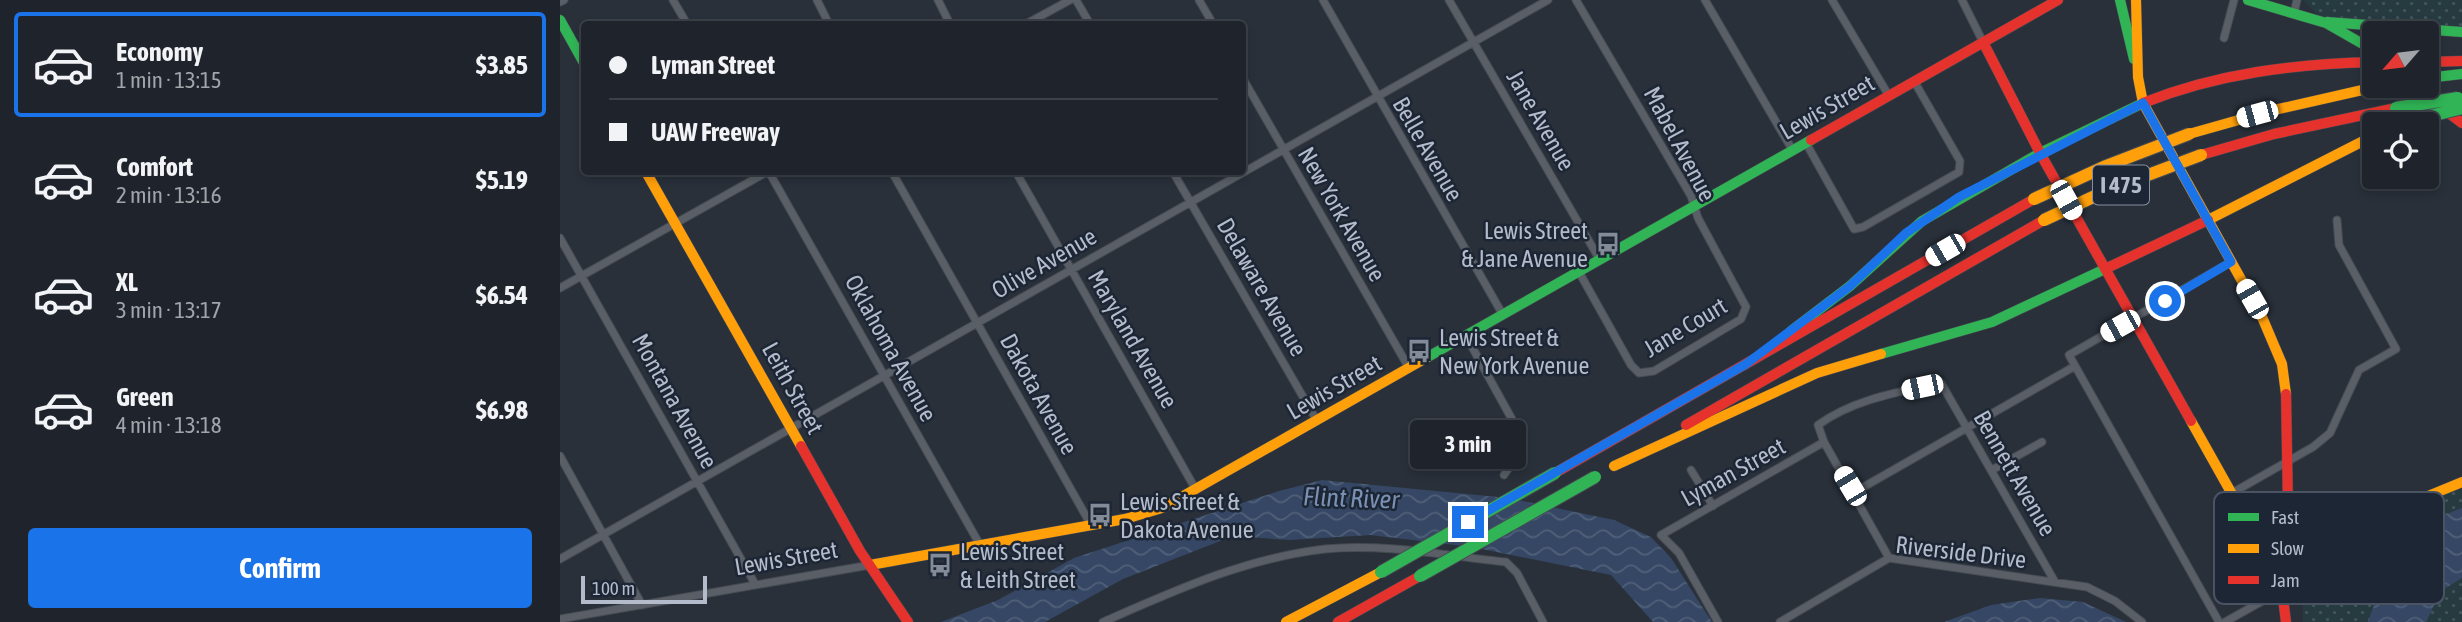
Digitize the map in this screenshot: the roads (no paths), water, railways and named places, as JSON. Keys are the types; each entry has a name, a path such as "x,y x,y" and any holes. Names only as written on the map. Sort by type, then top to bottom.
{"main road":[{"name":"Lewis Street","path":"870,565 1144,514 1196,490 2058,0"},
{"path":"2120,0 2143,103 2262,317 2282,364 2288,396 2289,492"},
{"path":"2136,0 2138,76"},
{"path":"2248,0 2326,23 2362,44"},
{"path":"560,20 581,58"},
{"path":"2326,23 2342,21 2362,25"},
{"path":"2440,32 2462,32"},
{"path":"1983,42 2040,153 2231,492"},
{"path":"2440,62 2462,61"},
{"path":"1746,364 1850,286 1922,221 1959,197 2040,153 2143,103 2185,87 2245,73 2362,63"},
{"path":"2440,77 2462,74"},
{"name":"I 475","path":"1286,622 1381,572 2034,199 2106,166 2189,134 2362,90"},
{"path":"2429,98 2462,123"},
{"path":"2433,112 2461,101"},
{"name":"I 475","path":"1338,622 2044,220 2108,190 2201,155 2274,134 2396,108 2461,101"},
{"path":"1614,466 1817,373 1992,322 2207,220 2362,142"},
{"name":"Leith Street","path":"648,175 870,565 908,622"},
{"path":"2435,492 2462,482"},
{"path":"2284,604 2286,622"}],"street":[{"path":"673,0 685,21"},
{"path":"817,0 828,21"},
{"path":"938,0 948,21"},
{"path":"1032,21 1070,0"},
{"path":"1076,0 1088,21"},
{"path":"1199,0 1211,21"},
{"name":"Belle Avenue","path":"1323,0 1376,97 1503,315"},
{"name":"Jane Avenue","path":"1449,0 1600,260"},
{"name":"Olive Avenue","path":"1246,171 1548,0"},
{"name":"Mabel Avenue","path":"1576,0 1694,206 1746,307"},
{"path":"1705,0 1793,151"},
{"path":"1832,0 1889,96"},
{"path":"1962,0 1983,42"},
{"path":"2224,38 2234,0"},
{"path":"2294,13 2297,0"},
{"path":"1806,143 1854,229 1959,172 1959,162 1914,81"},
{"name":"New York Avenue","path":"1246,85 1409,369"},
{"path":"560,288 763,175"},
{"name":"Oklahoma Avenue","path":"770,175 980,545"},
{"name":"Dakota Avenue","path":"894,175 1091,525"},
{"name":"Maryland Avenue","path":"1018,175 1196,490"},
{"name":"Delaware Avenue","path":"1175,175 1317,421"},
{"name":"Olive Avenue","path":"560,559 1239,175"},
{"path":"2234,492 2289,461 2330,433 2359,370 2396,349 2339,245 2337,220"},
{"name":"Montana Avenue","path":"560,238 755,584"},
{"path":"2219,622 2069,355 2231,262"},
{"name":"Jane Court","path":"1579,272 1631,365 1639,373 1654,371 1741,319 1746,307"},
{"path":"1466,336 1519,432 1520,452 1504,475"},
{"path":"1853,493 2075,366"},
{"name":"Bennett Avenue","path":"1824,442 1818,425 1833,415 1866,401 1941,383 2055,582"},
{"path":"1824,442 1889,558"},
{"name":"Lyman Street","path":"1718,622 1679,553 1661,535 1824,442"},
{"path":"1992,470 2042,442"},
{"path":"560,456 642,605"},
{"path":"1691,470 1713,506"},
{"path":"1104,622 1188,584 1235,568 1277,557 1327,549 1382,550 1506,562 1517,573 1543,622"},
{"name":"Riverside Drive","path":"1780,622 1889,558 2087,587 2115,601 2142,622"},
{"name":"Lewis Street","path":"560,619 870,565"},
{"path":"2225,622 2258,604"}],"water":[{"name":"Flint River","path":"1322,480 1508,498 1614,520 1651,537 1671,558 1712,622 1653,622 1611,575 1472,547 1370,535 1289,540 1233,536 1123,579 1045,622 941,622 998,600 1074,558 1279,491"},
{"path":"2462,508 2462,578 2444,589 2444,515"},
{"path":"2040,598 2083,602 2126,622 1944,622 1991,605"},
{"path":"2375,604 2435,604 2426,622 2368,622"}],"place":[{"name":"Lewis Street & Jane Avenue","path":"1608,244"},
{"name":"Lewis Street & New York Avenue","path":"1419,351"},
{"name":"Lewis Street & Dakota Avenue","path":"1100,515"},
{"name":"Lewis Street & Leith Street","path":"940,565"}]}
